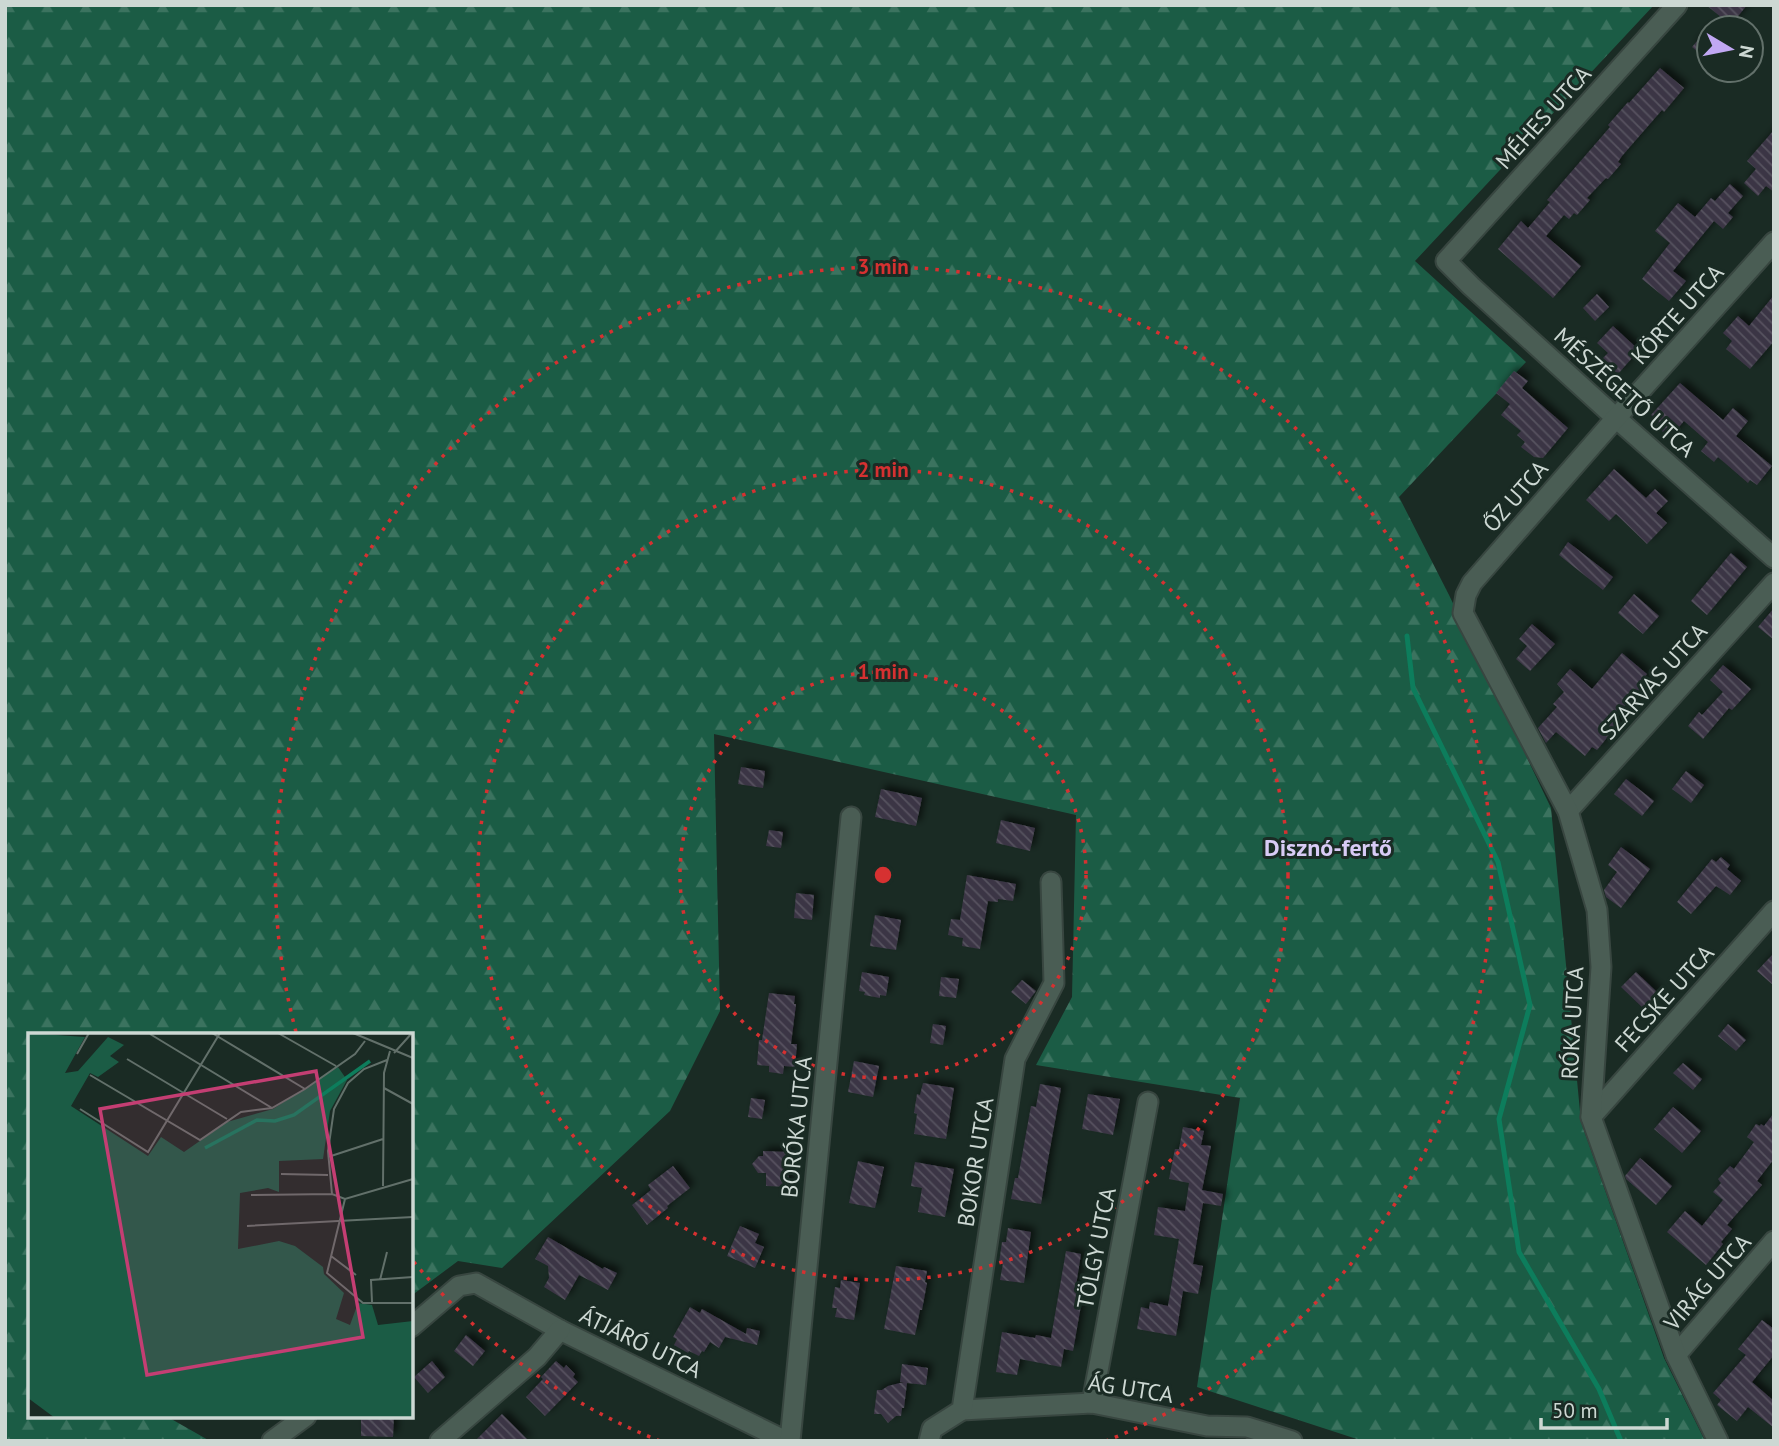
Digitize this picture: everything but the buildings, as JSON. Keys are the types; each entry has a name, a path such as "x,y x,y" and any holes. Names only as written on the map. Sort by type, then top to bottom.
{"street":[{"name":"MÉHES UTCA","path":"1446,261 1677,5"},
{"name":"KÖRTE UTCA","path":"1616,418 1774,242"},
{"name":"MÉSZÉGETŐ UTCA","path":"1446,261 1616,418 1774,558"},
{"name":"ŐZ UTCA","path":"1463,613 1466,595 1472,583 1616,418"},
{"name":"SZARVAS UTCA","path":"1569,811 1774,583"},
{"name":"RÓKA UTCA","path":"1463,613 1569,811 1597,910 1601,967 1591,1117 1676,1355 1718,1441"},
{"name":"BORÓKA UTCA","path":"788,1441 850,817"},
{"name":"BOKOR UTCA","path":"962,1410 1015,1059 1054,982 1051,882"},
{"name":"FECSKE UTCA","path":"1591,1117 1774,911"},
{"name":"TÖLGY UTCA","path":"1092,1403 1148,1102"},
{"name":"VIRÁG UTCA","path":"1676,1355 1774,1241"},
{"name":"ÁTJÁRÓ UTCA","path":"413,1324 458,1286 476,1283 560,1329 788,1441"},
{"path":"440,1441 537,1357 560,1329"},
{"name":"ÁG UTCA","path":"962,1410 1092,1403 1208,1434 1247,1427 1292,1441"},
{"path":"929,1441 932,1429 962,1410"},
{"path":"272,1441 303,1418"}],"green space":[{"path":"5,5 1654,5 1415,261 1526,362 1399,497 1551,808 1581,1122 1664,1358 1705,1441 1363,1441 1197,1387 1240,1098 1036,1065 1072,997 1076,815 714,734 720,1011 670,1111 502,1268 458,1261 413,1295 413,1033 28,1033 28,1418 170,1418 210,1441 5,1441"}],"waterway":[{"path":"1407,636 1413,688 1498,862 1530,1005 1499,1119 1519,1252 1599,1389 1621,1441"}],"district":[{"name":"Disznó-fertő","path":"1328,847"}]}
